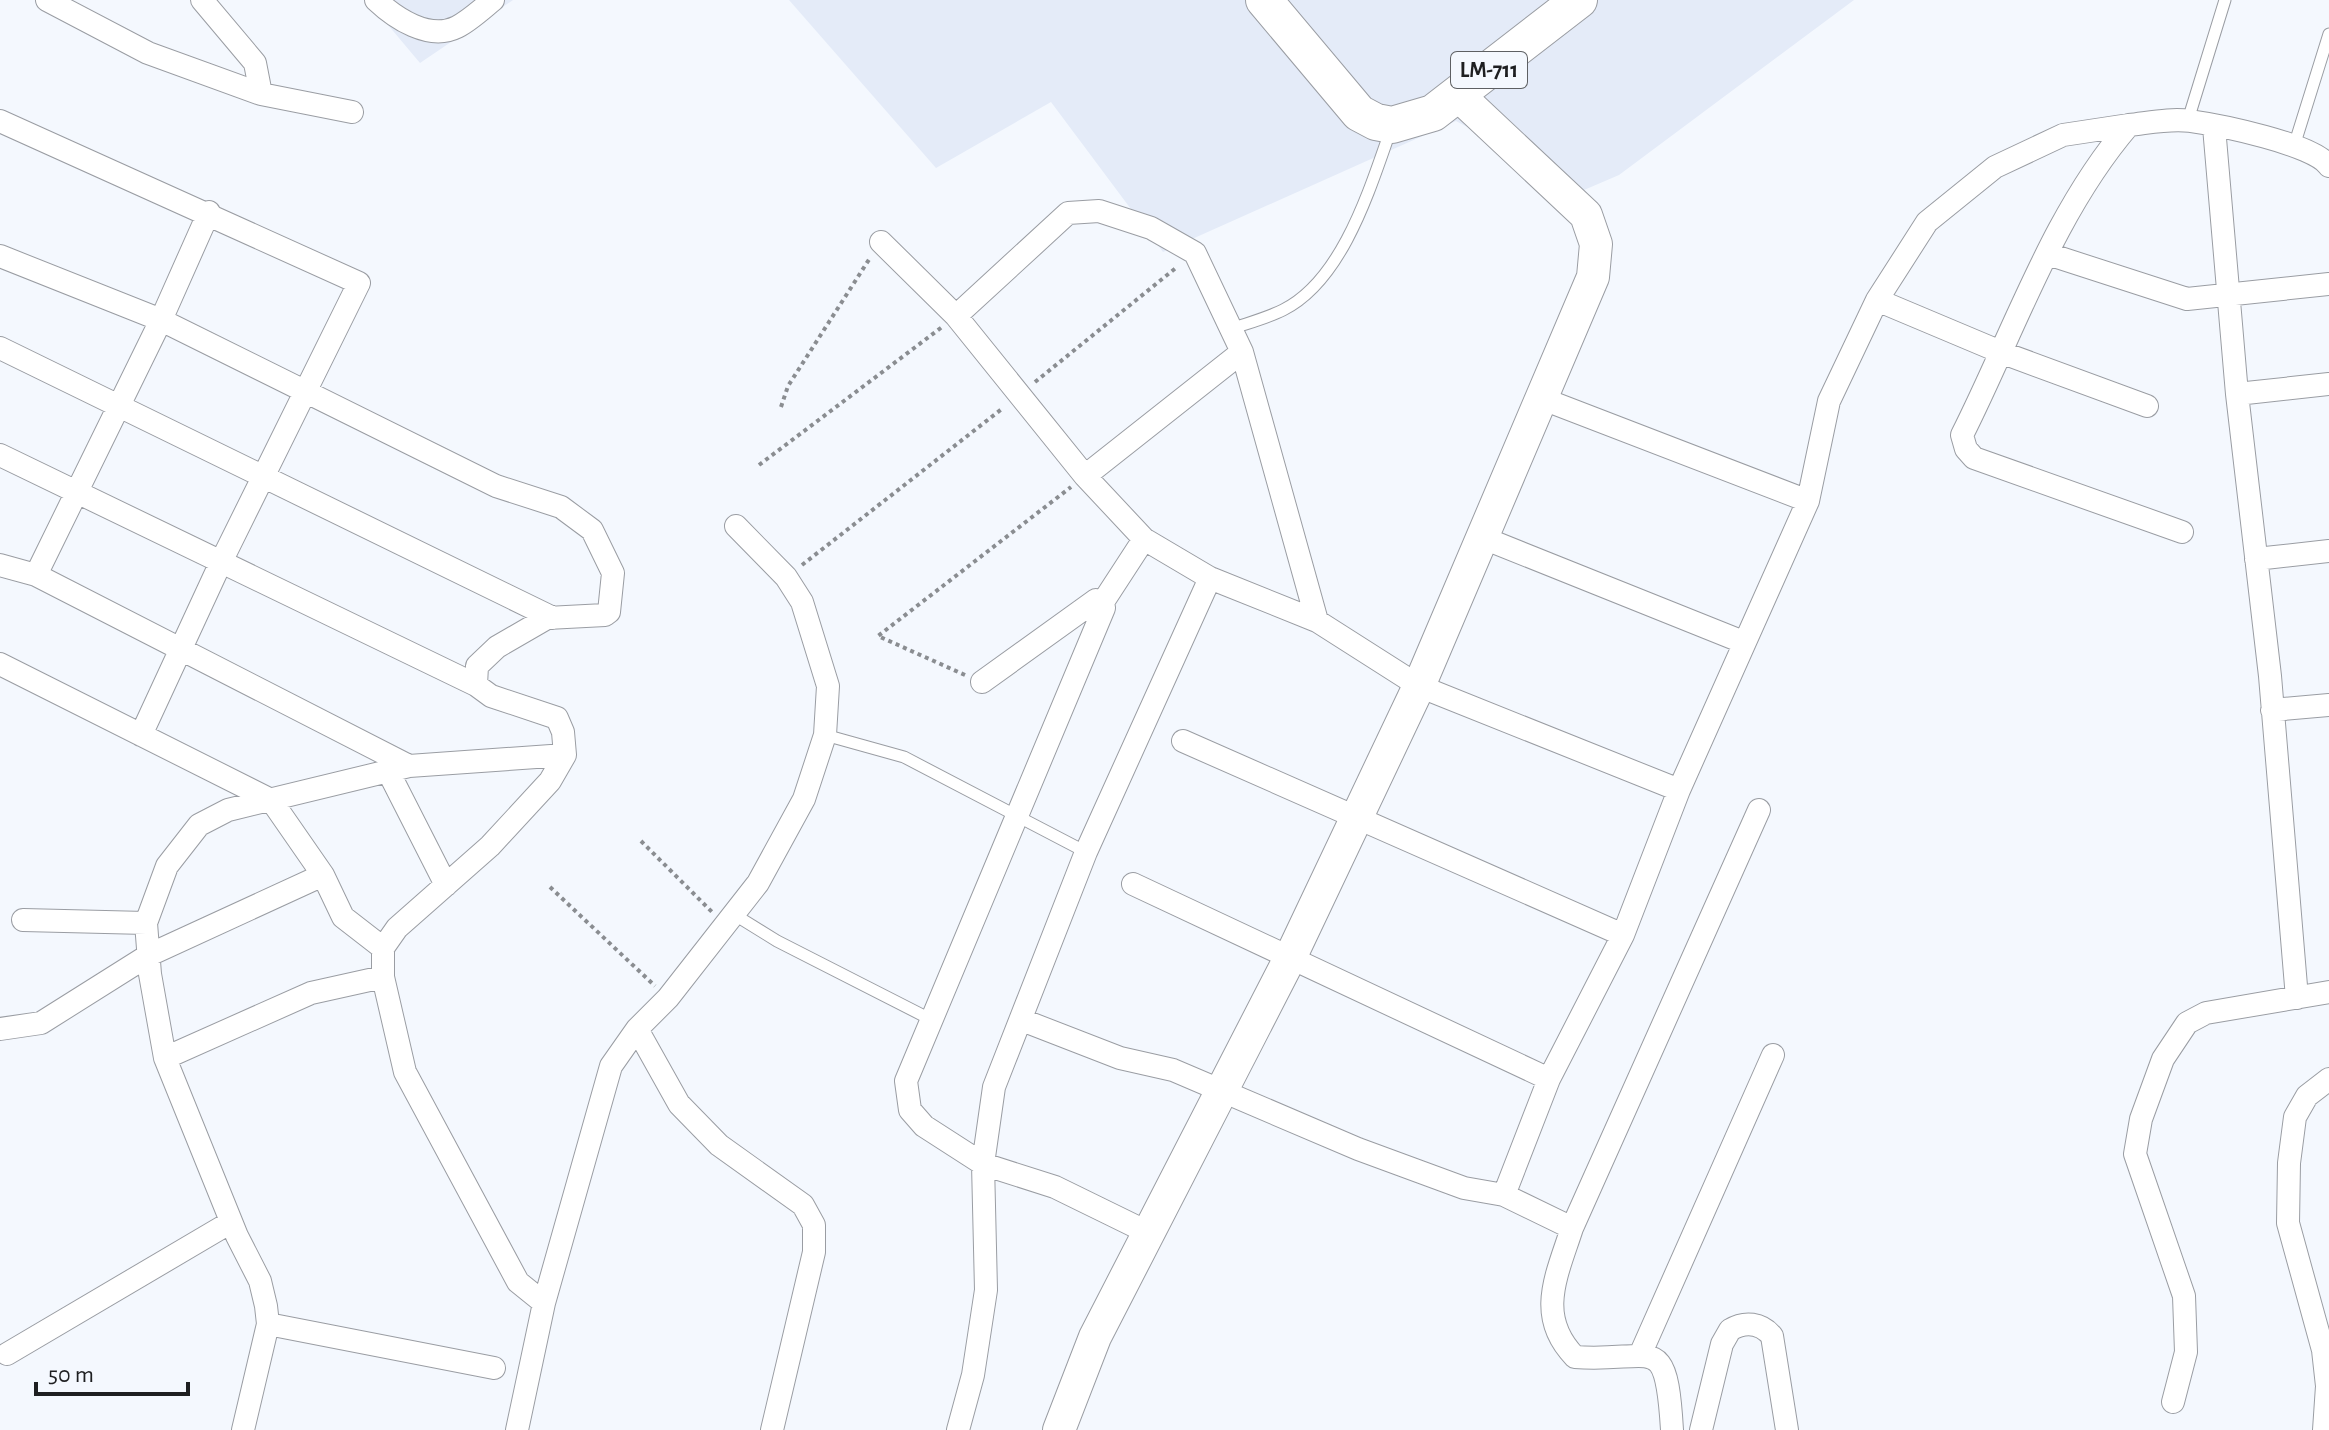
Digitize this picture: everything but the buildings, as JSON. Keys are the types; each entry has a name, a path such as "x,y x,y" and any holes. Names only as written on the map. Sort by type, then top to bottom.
{"main road":[{"path":"1264,0 1359,113 1376,122 1392,125"},
{"name":"LM-711","path":"1392,125 1433,113 1579,0"}],"street":[{"path":"47,0 148,53 261,94 352,112"},
{"path":"202,0 255,63 261,94"},
{"path":"376,0 391,14 421,29 455,29 493,0"},
{"path":"1059,1430 1095,1337 1151,1234 1220,1090 1291,956 1419,686 1593,277 1596,244 1586,215 1457,94"},
{"path":"1504,1195 1549,1079 1623,935 1679,790 1808,501 1829,401 1877,300 1927,222 1995,167 2063,135 2129,125 2188,120 2294,146 2324,158 2329,166"},
{"path":"0,121 209,212 359,283 221,562 141,735"},
{"path":"2129,125 2099,160 2048,254 1962,435 1966,449 1974,458 2182,532"},
{"path":"2214,127 2237,394 2272,710 2297,998"},
{"path":"956,316 1068,213 1099,211 1151,228 1195,253 1242,352 1317,621"},
{"path":"36,575 161,320 209,212"},
{"path":"881,242 956,316 1022,393 1085,476 1144,539 1210,578 1317,621 1419,686 1679,790"},
{"path":"2048,254 2187,299 2329,284"},
{"path":"0,256 161,320 496,486 561,507 592,530 613,573 609,612 605,615 553,618 497,647 477,666 476,685"},
{"path":"1877,300 2003,353 2147,406"},
{"path":"0,348 553,618"},
{"path":"1085,476 1242,352"},
{"path":"2237,394 2329,384"},
{"path":"1543,399 1808,501"},
{"path":"0,455 476,685 491,696 557,718 563,732 565,755 540,792 490,846 397,928 383,948 383,977 405,1072 518,1282 544,1303"},
{"path":"517,1430 544,1303 611,1066 637,1029 668,998 758,883 804,799 825,735 828,686 802,602 786,577 736,526"},
{"path":"1481,537 1743,642"},
{"path":"1144,539 1103,602 1104,608 1019,819 906,1081 910,1110 924,1126 983,1164 1055,1187 1151,1234"},
{"path":"2256,559 2329,551"},
{"path":"0,565 36,575 182,650 398,769 446,885"},
{"path":"958,1430 973,1375 986,1290 983,1164 994,1087 1086,852 1210,578"},
{"path":"982,682 1096,600 1103,602"},
{"path":"0,664 271,800 323,875 343,917 383,948"},
{"path":"2272,710 2329,705"},
{"path":"1183,741 1623,935"},
{"path":"243,1430 268,1324 260,1281 231,1222 165,1058 146,923 167,866 199,825 228,810 398,769 565,755"},
{"path":"1672,1430 1664,1367 1653,1356 1575,1357 1562,1343 1551,1315 1554,1288 1572,1228 1759,810"},
{"path":"0,1029 41,1023 149,955 323,875"},
{"path":"1133,884 1549,1079"},
{"path":"23,920 146,923"},
{"path":"165,1058 311,993 383,977"},
{"path":"2173,1402 2186,1352 2184,1296 2135,1154 2141,1119 2163,1059 2187,1023 2206,1013 2329,992"},
{"path":"1022,1020 1220,1090 1358,1149 1464,1188 1504,1195 1572,1228"},
{"path":"637,1029 679,1104 719,1145 803,1205 814,1225 814,1252 772,1430"},
{"path":"1640,1355 1773,1055"},
{"path":"2324,1430 2326,1367 2288,1223 2288,1208 2295,1117 2307,1096 2329,1079"},
{"path":"7,1354 231,1222"},
{"path":"1701,1430 1722,1344 1730,1330 1748,1323 1765,1328 1772,1336 1787,1430"},
{"path":"268,1324 494,1368"}],"lane":[{"path":"2188,120 2225,0"},
{"path":"2294,146 2329,34"},
{"path":"1231,329 1283,310 1315,288 1363,208 1392,125"},
{"path":"825,735 904,757 1086,852"},
{"path":"730,920 934,1021"}],"path":[{"path":"781,407 788,386 881,242"},
{"path":"786,577 1195,253"},
{"path":"759,465 956,316"},
{"path":"982,682 878,636 1085,476"},
{"path":"641,841 730,920"},
{"path":"550,887 668,998"}],"shaded area":[{"path":"367,0 513,0 420,63"},
{"path":"789,0 1854,0 1619,175 1584,190 1456,121 1163,252 1051,102 936,168"}]}
